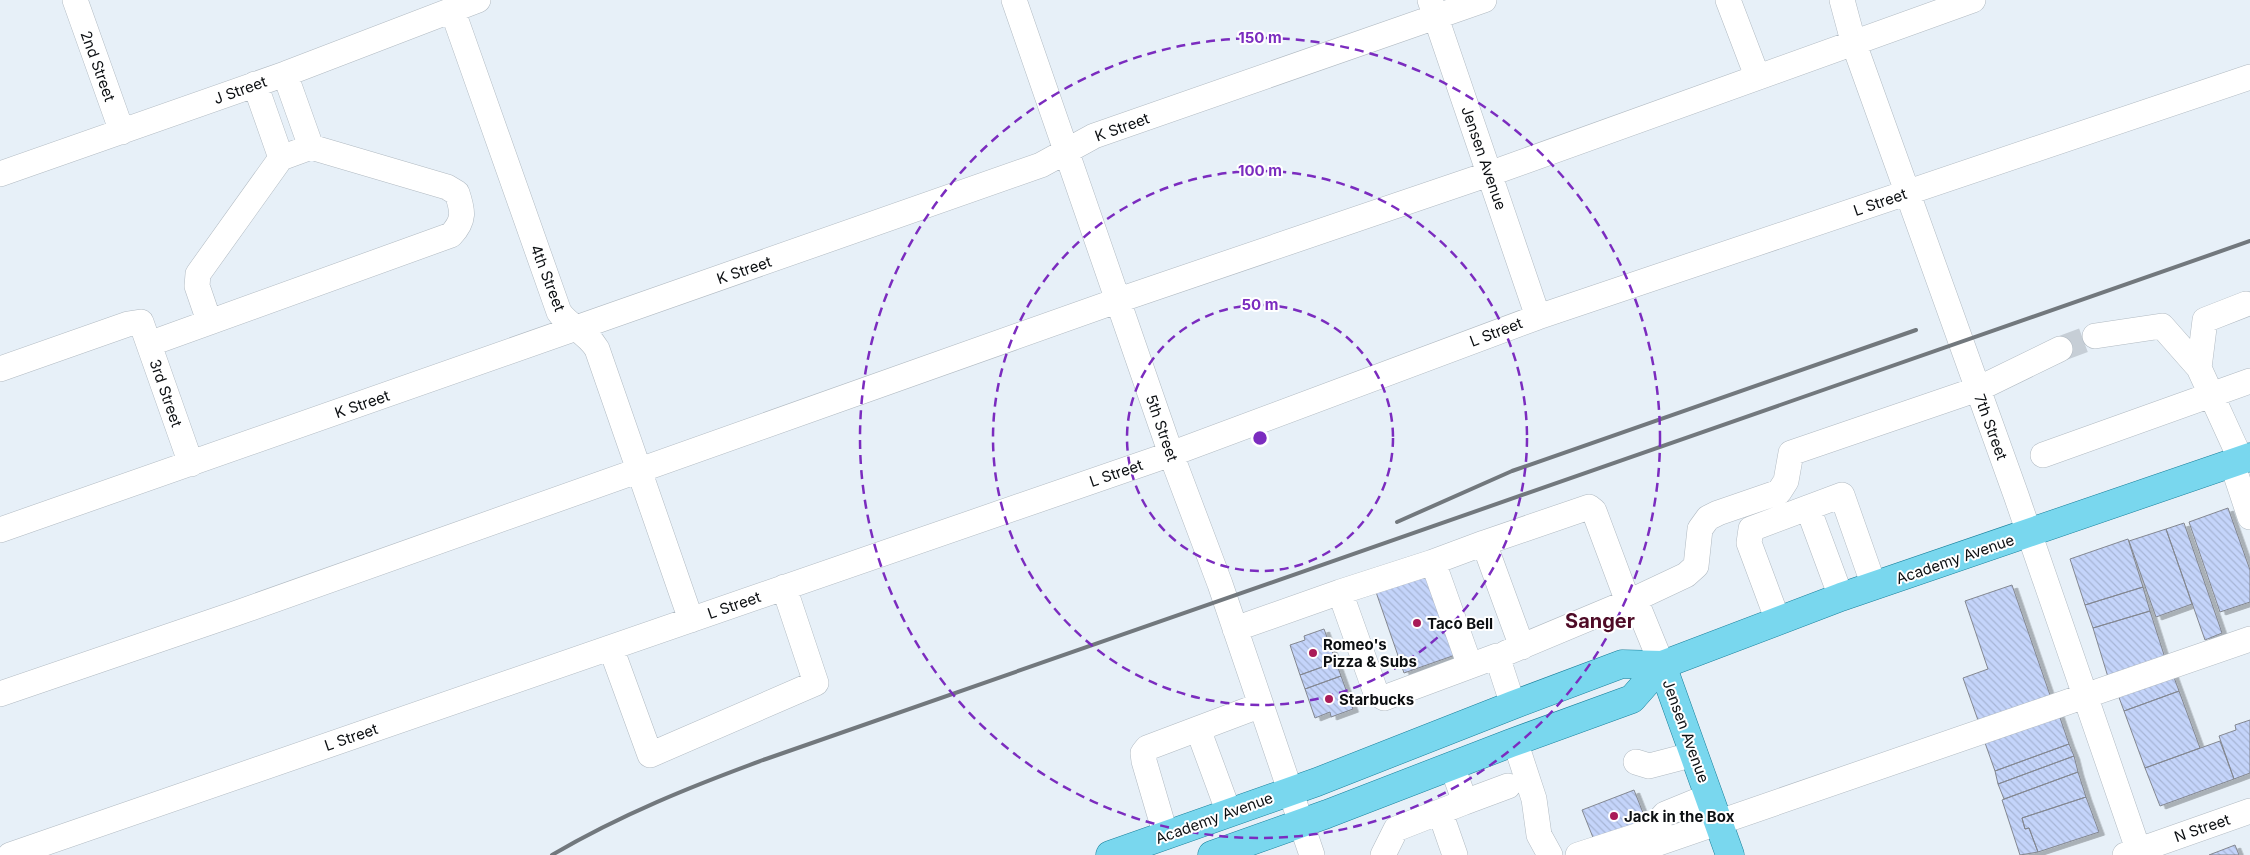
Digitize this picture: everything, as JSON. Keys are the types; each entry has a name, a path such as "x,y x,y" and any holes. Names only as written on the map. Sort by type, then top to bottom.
{"main road":[{"name":"Academy Avenue","path":"1114,854 1290,792 1622,664 1662,665 1841,597 2241,460"},
{"path":"1212,855 1301,824 1515,741 1632,699 1662,665"},
{"name":"Jensen Avenue","path":"1662,665 1730,855"}],"street":[{"name":"2nd Street","path":"75,0 122,132"},
{"name":"J Street","path":"0,174 285,74 478,0"},
{"name":"5th Street","path":"1014,0 1171,454 1220,584 1312,855"},
{"name":"K Street","path":"0,530 1041,165 1094,136 1433,9 1484,0"},
{"path":"1728,0 1756,76"},
{"name":"7th Street","path":"1842,0 1853,41 2029,533 2085,696 2135,853"},
{"path":"0,694 252,607 1119,300 1489,174 1853,41 1973,0"},
{"name":"4th Street","path":"452,9 559,312 564,320 579,328 597,349 691,620"},
{"name":"Jensen Avenue","path":"1433,9 1538,317"},
{"path":"285,74 310,147"},
{"name":"L Street","path":"10,855 1171,454 1538,317 2250,77"},
{"path":"256,84 281,158"},
{"path":"0,369 128,324 145,333 210,321 451,235 460,225 462,208 457,193 447,187 310,147 281,158 198,274 197,286 210,321"},
{"path":"2199,368 2205,320 2246,304"},
{"path":"2095,336 2162,326 2199,368 2241,460 2250,517"},
{"name":"3rd Street","path":"145,333 191,464"},
{"path":"1340,592 1376,693 1384,698 1522,647 1631,601 1686,575 1696,566 1700,530 1708,518 1718,512 1779,492 1786,481 1791,453 1978,390 2060,349"},
{"path":"2043,455 2250,381"},
{"path":"1778,621 1749,543 1751,529 1842,495 1874,586"},
{"path":"1235,629 1433,562 1589,506 1594,511 1631,601 1662,665"},
{"path":"1808,508 1841,597"},
{"path":"1484,543 1522,647"},
{"path":"1433,562 1470,666"},
{"path":"611,648 650,756 816,683 784,587"},
{"path":"1624,855 1670,838 1719,824 2250,640"},
{"path":"1497,656 1513,705"},
{"path":"1166,836 1143,753 1147,748 1261,705"},
{"path":"1198,728 1229,813"},
{"path":"1515,741 1534,799 1538,835 1550,855"},
{"path":"1636,762 1649,766 1695,754"},
{"path":"1452,766 1465,802"},
{"path":"1383,855 1396,829 1508,786"},
{"path":"1578,855 1649,832 1665,814 1709,796"},
{"path":"1440,812 1455,855"},
{"name":"N Street","path":"2135,853 2249,816"}],"building":[{"path":"2228,508 2250,570 2250,602 2220,612 2189,522"},
{"path":"2184,523 2222,633 2205,640 2166,529"},
{"path":"2166,529 2192,604 2156,617 2129,541"},
{"path":"2128,539 2143,587 2085,605 2070,559"},
{"name":"Taco Bell","path":"1430,573 1458,654 1404,673 1376,592"},
{"path":"2012,585 2051,698 1979,723 1963,678 1988,669 1965,601"},
{"path":"2143,587 2150,611 2093,628 2085,605"},
{"path":"2150,611 2165,658 2108,677 2093,628"},
{"name":"Romeo's Pizza & Subs","path":"1324,629 1336,662 1300,675 1290,645 1305,640 1304,636"},
{"path":"1336,662 1341,676 1305,689 1300,675"},
{"path":"2172,672 2179,691 2124,711 2117,692"},
{"name":"Starbucks","path":"1341,676 1353,709 1331,717 1330,712 1315,718 1305,689"},
{"path":"2179,691 2200,748 2145,768 2124,711"},
{"path":"2058,712 2069,744 1995,771 1984,740"},
{"path":"2250,720 2250,773 2234,779 2219,736 2236,730 2235,725"},
{"path":"2220,741 2234,779 2160,806 2145,768"},
{"path":"2069,744 2074,756 1998,784 1995,771"},
{"path":"2074,756 2078,772 2004,799 1998,784"},
{"path":"2078,772 2086,797 2022,818 2025,829 2029,828 2038,852 2020,855 2002,800"},
{"name":"Jack in the Box","path":"1634,790 1647,823 1594,840 1582,810"},
{"path":"2086,797 2099,832 2038,852 2029,828 2025,829 2022,818"},
{"path":"2235,845 2239,855 2209,855"}],"tunnel":[{"path":"2060,349 2095,336"}],"railway":[{"path":"552,855 630,814 766,759 2250,241"},
{"path":"1397,522 1512,471 1916,330"}],"place":[{"name":"Taco Bell","path":"1417,623"},
{"name":"Romeo's Pizza & Subs","path":"1313,653"},
{"name":"Starbucks","path":"1329,699"},
{"name":"Jack in the Box","path":"1614,816"}],"district":[{"name":"Sanger","path":"1600,621"}]}
